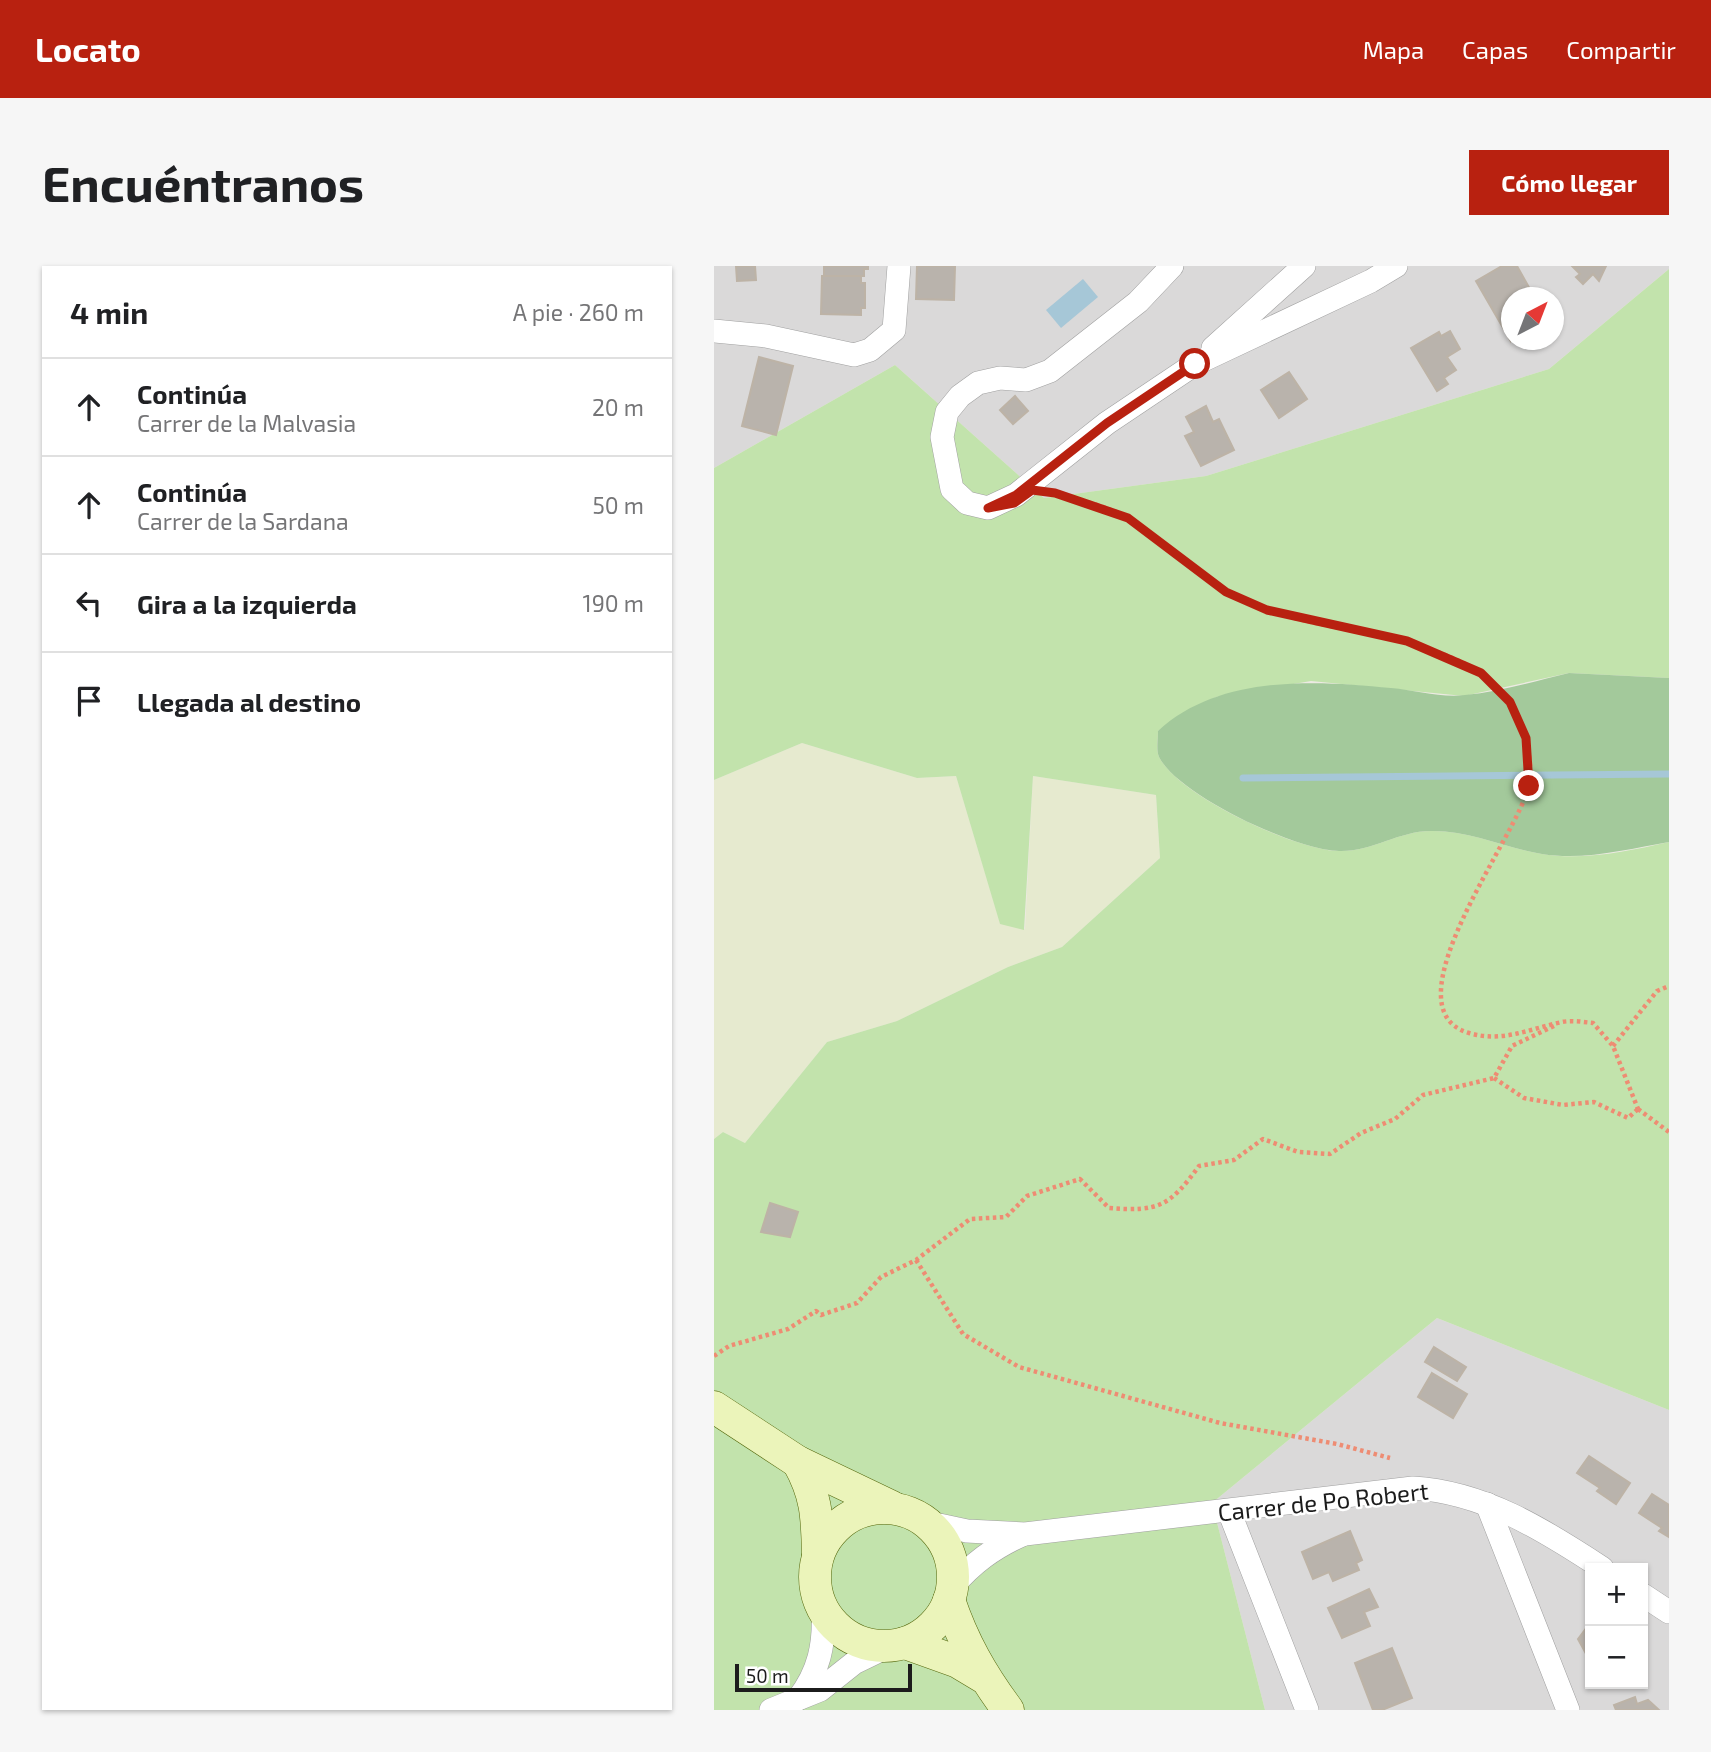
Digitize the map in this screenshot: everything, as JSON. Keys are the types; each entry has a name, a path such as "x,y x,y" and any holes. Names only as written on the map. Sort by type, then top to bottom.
{"main road":[{"path":"714,1407 779,1447 798,1462 912,1516 948,1550 953,1569 951,1594 967,1647 983,1677 1009,1710"},
{"path":"798,1462 812,1488 815,1500 818,1554 814,1583 823,1610 834,1626 867,1645 896,1645 958,1662 983,1677"},
{"path":"818,1554 834,1528 850,1516 880,1508 912,1516"},
{"path":"896,1645 932,1627 951,1594"}],"street":[{"path":"714,331 766,336 854,355 870,350 894,330 899,266"},
{"path":"1172,266 1138,302 1050,371 1026,380 1000,378 978,383 960,396 947,412 942,437 952,489 967,503 988,508 1016,495 1140,400 1195,364 1371,281 1396,266"},
{"path":"1195,364 1304,266"},
{"name":"Carrer de Po Robert","path":"912,1516 967,1531 1025,1534 1413,1488 1447,1490 1487,1504 1544,1530 1594,1563"},
{"path":"1487,1504 1568,1710"},
{"path":"1229,1511 1307,1710"},
{"name":"Carrer de Po Robert","path":"951,1594 974,1562 997,1546 1025,1534"},
{"path":"1648,1598 1669,1612"},
{"path":"798,1699 809,1684 822,1654 823,1610"},
{"path":"771,1710 820,1690 854,1663 896,1645"}],"path":[{"path":"1044,492 1128,518 1226,592 1267,610 1407,641 1481,673 1510,702 1526,738 1529,786 1447,954 1440,1001 1453,1023 1466,1032 1499,1038 1565,1022 1593,1023 1613,1046 1638,1109 1669,1132"},
{"path":"1613,1046 1657,991 1669,986"},
{"path":"1494,1078 1512,1046 1565,1022"},
{"path":"714,1356 729,1346 788,1329 816,1311 821,1315 857,1303 881,1277 916,1260 970,1219 1006,1217 1027,1196 1080,1179 1109,1208 1145,1211 1178,1195 1199,1166 1234,1160 1263,1139 1298,1152 1330,1154 1361,1133 1395,1119 1423,1095 1494,1078 1524,1098 1563,1105 1594,1102 1628,1118 1638,1109"},
{"path":"916,1260 963,1334 1019,1367 1220,1423 1336,1444 1390,1458"}],"shaded area":[{"path":"714,266 1669,266 1669,269 1549,369 1206,476 1044,498 895,365 714,468"},
{"path":"1437,1318 1669,1410 1669,1710 1265,1710 1212,1503"}],"green space":[{"path":"1669,269 1669,678 1569,673 1464,696 1311,681 1216,697 1158,731 1157,748 1159,757 1171,772 1213,804 1268,831 1319,848 1351,850 1409,834 1433,831 1461,834 1558,856 1606,854 1669,842 1669,1410 1437,1318 1212,1503 1265,1710 714,1710 714,1139 723,1132 745,1143 827,1042 897,1021 1008,967 1062,947 1160,858 1156,795 1033,776 1024,930 1000,924 956,776 917,778 802,743 714,780 714,468 895,365 1044,498 1206,476 1549,369"},
{"path":"1569,673 1669,678 1669,842 1606,853 1558,856 1461,834 1433,831 1409,834 1351,850 1320,848 1268,831 1213,804 1171,772 1158,754 1158,731 1182,713 1209,700 1238,691 1300,683 1331,683 1456,696 1504,689"},
{"path":"802,743 917,778 956,776 1000,923 1025,929 1033,776 1156,795 1160,858 1062,947 1008,967 897,1021 827,1042 745,1143 723,1132 714,1139 714,780"}],"water":[{"path":"1083,279 1098,297 1061,328 1046,310"}],"building":[{"path":"736,266 755,266 756,280 737,281"},
{"path":"824,266 868,266 868,269 864,269 864,276 824,276"},
{"path":"917,266 955,266 954,300 916,299"},
{"path":"1502,266 1517,266 1529,287 1501,287 1501,324 1476,281"},
{"path":"1572,266 1606,266 1599,281 1593,274 1583,284 1576,277 1580,274"},
{"path":"822,276 861,276 861,283 865,283 865,308 861,308 861,315 821,314"},
{"path":"1450,331 1460,349 1447,357 1456,370 1444,378 1448,384 1437,391 1411,348 1439,332 1441,336"},
{"path":"759,357 793,366 776,435 742,426"},
{"path":"1289,372 1307,399 1279,418 1261,390"},
{"path":"1015,396 1028,411 1013,424 1000,410"},
{"path":"1206,406 1213,422 1219,419 1234,450 1201,466 1185,436 1194,432 1186,417"},
{"path":"770,1203 798,1212 790,1237 761,1232"},
{"path":"1434,1347 1466,1367 1457,1381 1425,1362"},
{"path":"1432,1373 1467,1394 1453,1418 1418,1397"},
{"path":"1589,1456 1630,1483 1616,1504 1597,1491 1600,1488 1577,1473"},
{"path":"1652,1494 1669,1505 1669,1537 1659,1531 1662,1528 1639,1513"},
{"path":"1350,1531 1362,1560 1356,1563 1359,1570 1333,1581 1329,1572 1313,1579 1302,1552"},
{"path":"1369,1589 1378,1607 1364,1612 1370,1626 1342,1638 1328,1608"},
{"path":"1585,1630 1585,1652 1578,1639"},
{"path":"1392,1648 1412,1698 1382,1710 1373,1710 1355,1663"},
{"path":"1635,1697 1637,1704 1648,1700 1659,1710 1616,1710 1614,1705"}],"waterway":[{"path":"1243,778 1669,774"}],"route":[{"path":"1195,364 1107,423 1039,479 1016,495 988,508 1014,503 1032,490 1055,493 1128,518 1226,592 1267,610 1407,641 1481,673 1510,702 1526,738 1529,786"}]}
